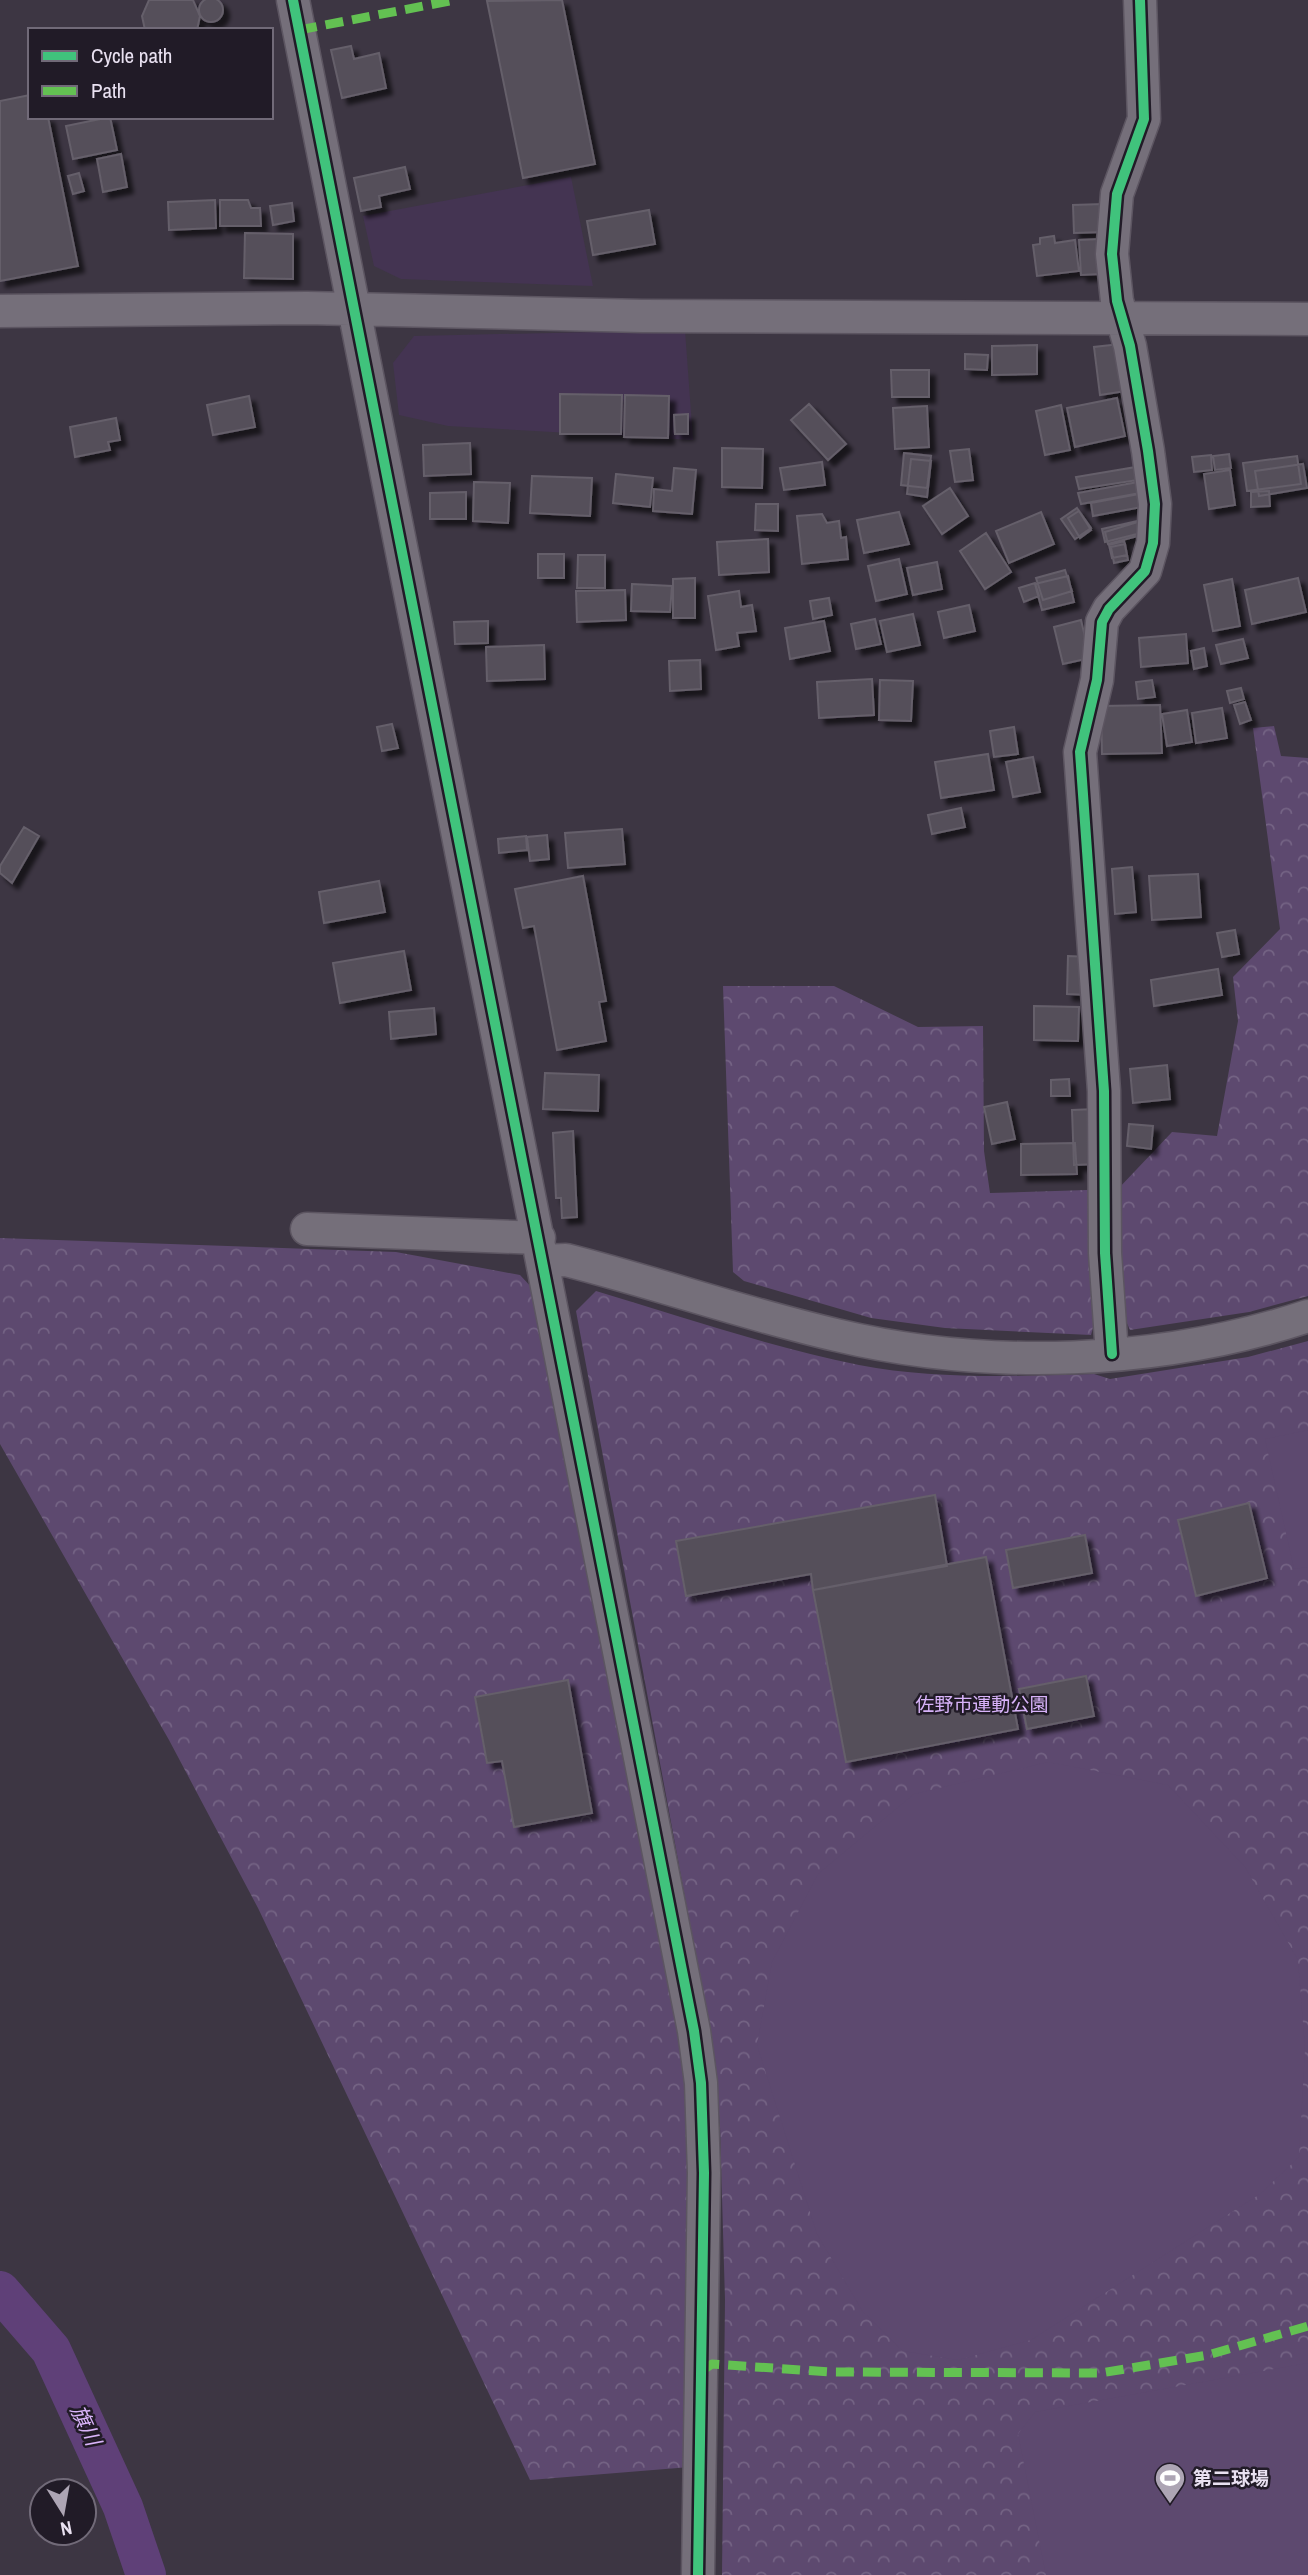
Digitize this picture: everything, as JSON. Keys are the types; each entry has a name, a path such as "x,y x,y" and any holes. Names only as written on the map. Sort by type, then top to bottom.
{"street":[{"path":"293,0 694,2031 701,2083 704,2186 698,2575"},
{"path":"1112,1354 1105,1253 1104,1091 1080,752 1097,680 1102,622 1109,609 1145,571 1153,543 1155,504 1123,317 1117,301 1113,266 1113,226 1122,173 1144,119 1140,0"},
{"path":"0,311 356,310 642,316 1308,319"},
{"path":"307,1229 541,1250 566,1260 826,1333 895,1346 1006,1357 1112,1354 1205,1341 1308,1316"}],"shaded area":[{"path":"571,177 593,286 401,279 374,266 363,216"},
{"path":"685,330 693,440 448,426 399,415 393,363 414,336"}],"green space":[{"path":"1274,726 1281,756 1308,758 1308,1296 1249,1312 1130,1330 1122,1312 1097,1313 1091,1335 945,1328 871,1318 744,1281 733,1272 723,986 834,986 918,1027 983,1026 984,1151 990,1193 1118,1189 1172,1132 1217,1136 1238,1021 1233,977 1280,929 1253,728"},
{"path":"0,1238 396,1252 520,1275 534,1290 674,1996 690,2111 690,2467 530,2480 258,1908 169,1740 0,1444"},
{"name":"佐野市運動公園","path":"596,1291 793,1350 859,1365 918,1373 976,1376 1094,1374 1110,1379 1248,1357 1308,1341 1308,2575 722,2575 725,2300 720,2127 715,2059 576,1311"},
{"path":"1308,1430 1308,1567 1294,1569 1265,1439"},
{"path":"1048,1762 1168,1785 1245,1867 1298,1960 1305,2049 1299,2157 1260,2194 1031,2340 958,2360 903,2351 863,2312 817,2234 757,2045 772,1962 818,1874 914,1794"},
{"name":"第二球場","path":"1308,2363 1308,2575 1046,2575 1018,2434 1035,2412"}],"building":[{"path":"216,-1 222,5 220,19 211,22 202,19 199,10 202,1"},
{"path":"149,0 193,0 200,16 197,28 145,28 142,16"},
{"path":"562,0 595,164 523,178 487,1"},
{"path":"351,46 354,59 379,53 386,88 342,98 331,50"},
{"path":"28,95 28,119 48,119 78,266 0,281 0,101"},
{"path":"110,119 117,150 73,159 66,126"},
{"path":"121,154 127,187 103,192 97,159"},
{"path":"405,167 410,189 379,196 381,207 361,211 354,178"},
{"path":"79,173 84,191 73,194 68,176"},
{"path":"215,200 216,228 169,230 168,202"},
{"path":"220,200 248,200 251,208 260,208 261,226 220,226"},
{"path":"292,203 294,221 273,225 270,206"},
{"path":"1103,204 1104,232 1074,233 1073,205"},
{"path":"649,210 655,244 593,255 587,221"},
{"path":"245,233 293,234 293,279 244,278"},
{"path":"1054,236 1055,243 1075,240 1079,271 1037,276 1033,245 1040,244 1040,238"},
{"path":"1100,239 1101,274 1081,275 1079,240"},
{"path":"1120,344 1126,391 1100,395 1094,347"},
{"path":"1037,345 1037,374 992,375 992,346"},
{"path":"965,354 988,355 987,370 965,369"},
{"path":"891,370 929,370 929,397 892,397"},
{"path":"560,394 622,395 621,434 560,434"},
{"path":"625,395 669,396 668,438 624,437"},
{"path":"249,396 255,427 213,435 207,405"},
{"path":"1117,398 1125,436 1075,447 1067,408"},
{"path":"809,404 846,444 828,460 791,420"},
{"path":"1061,405 1070,450 1045,455 1036,411"},
{"path":"927,406 929,447 895,449 893,408"},
{"path":"688,414 688,434 675,434 674,415"},
{"path":"116,418 120,440 108,442 110,450 75,457 70,427"},
{"path":"470,443 471,474 424,476 423,445"},
{"path":"722,448 763,449 762,488 722,487"},
{"path":"969,449 973,480 955,482 950,451"},
{"path":"904,453 931,456 927,488 901,485"},
{"path":"1229,454 1231,468 1215,470 1213,456"},
{"path":"1211,455 1212,470 1194,472 1192,457"},
{"path":"1297,456 1301,484 1247,491 1243,463"},
{"path":"911,459 931,461 927,497 907,494"},
{"path":"822,462 825,485 784,490 780,468"},
{"path":"1303,464 1307,488 1259,496 1255,471"},
{"path":"1136,467 1138,480 1079,489 1076,477"},
{"path":"674,468 696,470 692,514 653,511 654,489 672,491"},
{"path":"1230,470 1235,505 1209,509 1204,474"},
{"path":"616,474 653,478 650,507 613,503"},
{"path":"532,476 592,478 590,516 530,513"},
{"path":"474,482 510,483 508,523 473,521"},
{"path":"1138,482 1140,493 1081,504 1078,493"},
{"path":"950,488 968,516 942,534 923,506"},
{"path":"1269,491 1270,506 1251,507 1251,492"},
{"path":"466,492 466,519 430,519 430,493"},
{"path":"1139,494 1142,507 1093,516 1091,503"},
{"path":"756,504 778,504 778,531 755,530"},
{"path":"1077,508 1091,528 1075,539 1061,519"},
{"path":"1079,511 1091,530 1080,538 1068,518"},
{"path":"899,512 909,544 864,553 857,520"},
{"path":"1041,512 1054,544 1009,563 996,531"},
{"path":"822,514 827,523 839,521 841,538 846,537 848,559 802,564 797,516"},
{"path":"1142,520 1145,532 1105,542 1102,529"},
{"path":"1141,521 1145,534 1108,544 1105,532"},
{"path":"986,533 1011,572 985,589 960,551"},
{"path":"768,539 769,572 719,575 717,542"},
{"path":"1124,541 1127,555 1112,558 1109,545"},
{"path":"1125,544 1128,560 1114,563 1111,547"},
{"path":"538,554 564,554 564,578 538,578"},
{"path":"578,555 605,555 605,588 577,588"},
{"path":"899,559 907,594 876,601 868,566"},
{"path":"937,562 942,589 913,595 907,568"},
{"path":"1065,570 1072,591 1043,600 1036,578"},
{"path":"1068,576 1074,602 1042,610 1035,584"},
{"path":"695,578 695,618 673,618 673,579"},
{"path":"1298,578 1306,612 1252,624 1245,590"},
{"path":"1232,579 1240,626 1213,631 1204,585"},
{"path":"1035,583 1039,596 1024,602 1019,588"},
{"path":"632,584 672,586 670,612 631,611"},
{"path":"625,590 626,620 577,622 576,591"},
{"path":"739,591 741,607 752,605 756,631 737,633 739,646 716,650 708,596"},
{"path":"829,598 832,615 813,619 810,601"},
{"path":"969,605 975,631 944,638 938,612"},
{"path":"913,614 920,645 887,652 880,621"},
{"path":"875,619 881,644 856,649 851,624"},
{"path":"1081,620 1090,658 1063,664 1054,627"},
{"path":"488,621 488,643 455,644 454,622"},
{"path":"824,621 830,651 790,659 785,628"},
{"path":"1186,634 1188,663 1141,667 1139,638"},
{"path":"1243,639 1248,658 1221,664 1216,645"},
{"path":"544,645 545,679 487,681 486,647"},
{"path":"1204,648 1207,666 1194,669 1191,651"},
{"path":"700,660 701,689 670,691 669,661"},
{"path":"872,679 874,715 819,718 817,682"},
{"path":"880,680 913,681 911,721 879,720"},
{"path":"1152,680 1155,697 1138,699 1136,682"},
{"path":"1241,688 1244,699 1230,703 1227,691"},
{"path":"1245,702 1251,720 1240,724 1234,705"},
{"path":"1160,705 1162,753 1102,754 1101,706"},
{"path":"1222,708 1227,738 1196,743 1192,713"},
{"path":"1187,710 1192,742 1167,746 1162,714"},
{"path":"392,724 398,748 382,751 377,727"},
{"path":"1014,727 1018,754 994,757 990,731"},
{"path":"988,754 994,790 941,798 935,762"},
{"path":"1033,757 1040,792 1013,797 1006,762"},
{"path":"961,808 965,827 932,834 928,815"},
{"path":"24,827 39,836 12,883 0,873 0,866"},
{"path":"622,829 625,864 568,868 565,833"},
{"path":"547,835 549,859 530,861 527,837"},
{"path":"526,836 527,850 499,853 498,839"},
{"path":"1132,867 1136,912 1115,914 1112,869"},
{"path":"1198,874 1201,917 1152,920 1149,876"},
{"path":"583,876 606,1001 599,1002 606,1041 557,1050 534,926 523,928 515,889"},
{"path":"379,881 385,912 324,923 319,892"},
{"path":"1235,930 1239,954 1222,957 1217,933"},
{"path":"404,951 411,990 340,1003 333,963"},
{"path":"1068,956 1090,957 1090,995 1067,994"},
{"path":"1218,969 1222,995 1154,1006 1151,980"},
{"path":"1034,1006 1079,1007 1078,1041 1034,1040"},
{"path":"434,1008 436,1034 391,1039 389,1012"},
{"path":"1167,1065 1170,1099 1133,1103 1130,1069"},
{"path":"545,1073 599,1075 598,1111 543,1109"},
{"path":"1069,1079 1070,1096 1051,1096 1051,1080"},
{"path":"1007,1102 1015,1139 992,1144 984,1107"},
{"path":"1096,1109 1098,1164 1074,1165 1072,1110"},
{"path":"1129,1124 1153,1126 1151,1149 1127,1146"},
{"path":"573,1131 577,1217 562,1218 561,1198 556,1198 553,1133"},
{"path":"1075,1143 1077,1174 1021,1175 1021,1144"},
{"path":"935,1495 947,1566 813,1590 811,1574 686,1596 676,1541"},
{"path":"1249,1503 1267,1578 1196,1596 1178,1520"},
{"path":"1085,1535 1092,1573 1013,1588 1006,1550"},
{"path":"986,1557 1018,1729 846,1762 813,1590"},
{"path":"1086,1676 1094,1716 1027,1729 1019,1689"},
{"path":"568,1680 592,1813 514,1827 502,1761 487,1763 475,1697"}],"waterway":[{"name":"旗川","path":"0,2291 51,2350 123,2507 146,2575"}],"marked path":[{"path":"299,30 455,0"},
{"path":"703,2370 712,2364 831,2372 1101,2373 1208,2355 1308,2326"}],"cycle path":[{"path":"293,0 694,2031 701,2083 704,2173 698,2575"},
{"path":"1112,1354 1105,1253 1104,1091 1080,752 1097,680 1102,622 1109,609 1145,571 1153,543 1155,504 1148,451 1130,346 1117,301 1112,254 1117,194 1144,119 1140,0"}],"place":[{"name":"第二球場","path":"1170,2505"}]}
